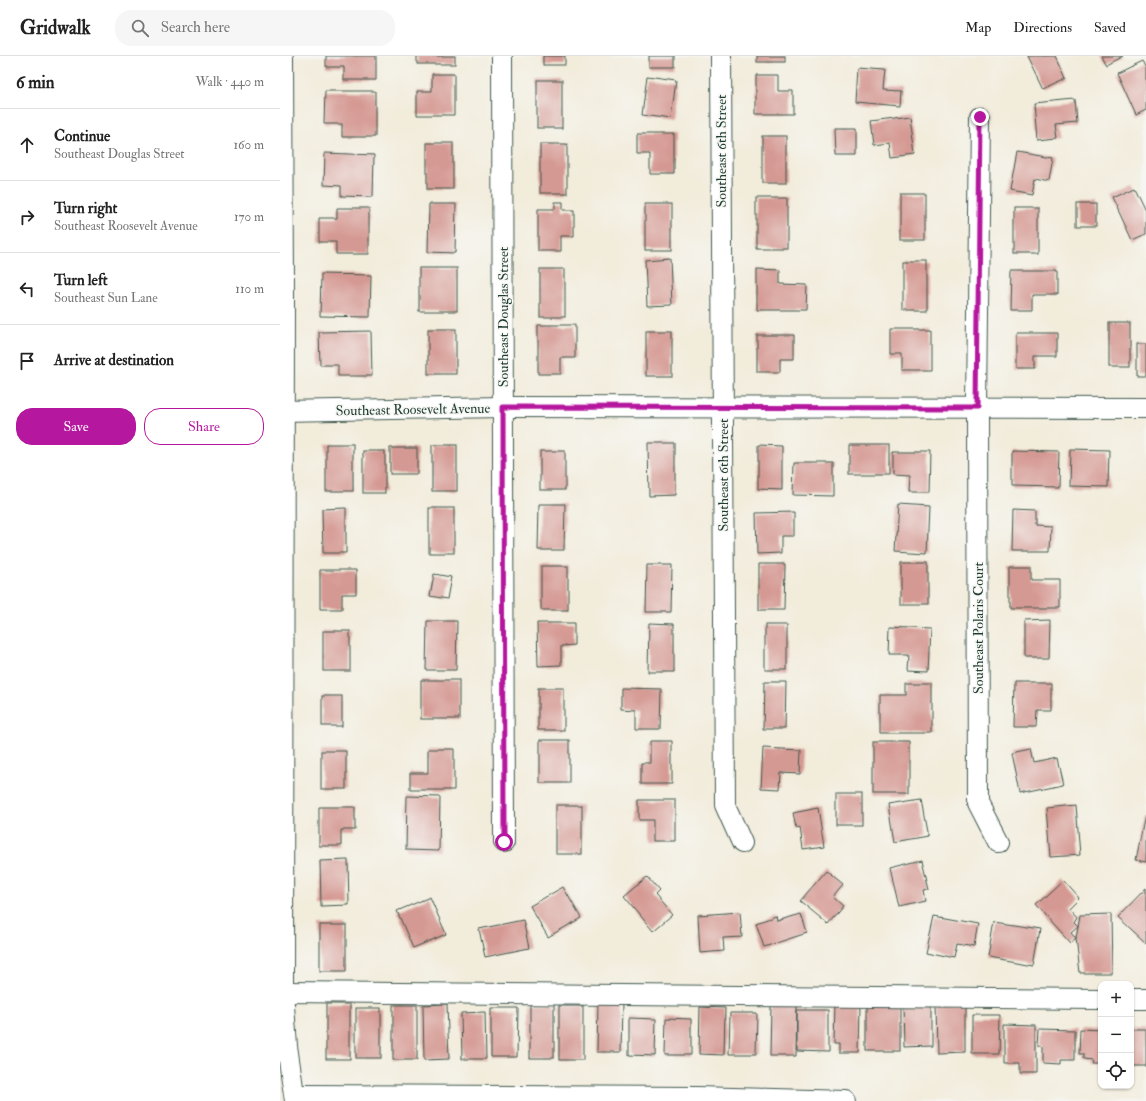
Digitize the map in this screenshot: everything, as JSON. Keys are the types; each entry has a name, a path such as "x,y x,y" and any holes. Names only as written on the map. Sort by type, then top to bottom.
{"street":[{"path":"283,56 281,959 287,1046 295,1098 846,1101"},
{"name":"Southeast Douglas Street","path":"502,56 504,842"},
{"name":"Southeast 6th Street","path":"721,56 725,805 742,843"},
{"name":"Southeast Polaris Court","path":"980,117 977,408 978,803 998,842"},
{"name":"Southeast Roosevelt Avenue","path":"282,411 503,407 1146,408"},
{"path":"283,992 1098,999"},
{"path":"1134,999 1146,999"}],"building":[{"path":"326,56 376,56 376,80 344,80 344,67 326,67"},
{"path":"417,56 455,56 455,64 417,64"},
{"path":"543,56 565,56 565,65 543,65"},
{"path":"649,56 675,56 675,67 649,67"},
{"path":"757,56 785,56 785,62 757,62"},
{"path":"1027,56 1057,56 1067,78 1043,89"},
{"path":"1101,56 1123,56 1106,65"},
{"path":"1142,61 1146,68 1146,110 1136,115 1117,73"},
{"path":"857,68 885,70 883,90 901,91 900,106 855,102"},
{"path":"432,74 454,74 454,115 417,115 417,91 432,91"},
{"path":"756,75 778,75 778,91 793,91 793,114 756,114"},
{"path":"647,76 676,80 671,119 642,115"},
{"path":"537,80 562,80 562,128 537,128"},
{"path":"325,91 375,91 375,137 342,137 342,124 324,124"},
{"path":"1075,100 1077,123 1056,125 1058,138 1037,140 1034,104"},
{"path":"910,116 915,155 892,158 890,143 874,145 871,121"},
{"path":"835,128 857,128 857,156 836,156"},
{"path":"637,134 674,134 674,174 650,174 650,154 637,154"},
{"path":"762,136 786,136 786,183 762,183"},
{"path":"427,143 453,143 453,189 427,189"},
{"path":"540,144 567,144 567,193 540,193"},
{"path":"1017,152 1053,158 1049,182 1035,179 1032,195 1010,191"},
{"path":"325,153 374,155 373,197 341,196 341,186 324,185"},
{"path":"1134,187 1146,212 1146,234 1132,240 1112,197"},
{"path":"900,193 925,193 925,240 900,240"},
{"path":"756,198 787,198 787,248 756,248"},
{"path":"555,202 563,202 563,210 574,210 574,236 561,236 561,251 538,251 538,209 555,209"},
{"path":"429,204 456,204 455,253 428,252"},
{"path":"645,204 672,204 672,250 645,250"},
{"path":"1077,204 1096,204 1096,226 1077,226"},
{"path":"337,208 369,208 369,254 336,254 336,242 319,242 319,218 337,218"},
{"path":"1014,208 1038,208 1038,254 1014,254"},
{"path":"670,258 672,305 647,306 645,260"},
{"path":"903,261 927,261 927,310 903,310"},
{"path":"419,268 457,268 457,311 419,311"},
{"path":"540,269 565,269 565,317 540,317"},
{"path":"757,269 780,270 780,284 807,285 806,310 757,310"},
{"path":"1011,271 1057,271 1057,295 1032,295 1032,310 1010,310"},
{"path":"321,274 371,275 370,317 320,316"},
{"path":"1109,323 1130,323 1130,367 1109,367"},
{"path":"538,325 575,325 575,358 561,358 561,374 538,374"},
{"path":"428,329 456,329 456,374 428,374"},
{"path":"891,329 930,329 930,370 902,370 902,354 891,354"},
{"path":"371,331 372,376 338,376 338,365 320,365 319,332"},
{"path":"646,331 672,331 672,376 646,376"},
{"path":"1016,333 1057,333 1057,356 1035,356 1035,369 1016,369"},
{"path":"757,335 794,335 794,359 780,359 780,372 757,372"},
{"path":"1137,344 1146,344 1146,376 1137,376"},
{"path":"648,443 675,443 675,495 649,496"},
{"path":"326,444 353,444 353,491 326,491"},
{"path":"432,445 457,445 457,491 432,491"},
{"path":"758,445 782,446 782,490 758,489"},
{"path":"849,445 889,445 889,474 849,474"},
{"path":"390,448 417,448 417,474 390,474"},
{"path":"1070,449 1109,450 1108,487 1069,486"},
{"path":"363,451 385,451 385,493 363,493"},
{"path":"540,451 565,451 565,490 540,490"},
{"path":"1012,451 1059,452 1058,487 1012,486"},
{"path":"893,452 930,452 929,492 909,492 910,475 893,474"},
{"path":"794,463 833,463 833,496 793,495"},
{"path":"539,504 565,504 564,550 538,550"},
{"path":"898,505 929,507 927,553 895,551"},
{"path":"346,508 346,553 323,553 322,509"},
{"path":"429,508 454,508 454,553 429,553"},
{"path":"1013,510 1035,511 1035,525 1051,526 1050,551 1012,551"},
{"path":"794,512 794,536 781,536 781,553 757,554 756,513"},
{"path":"901,562 928,562 928,604 901,604"},
{"path":"759,564 785,564 784,610 759,610"},
{"path":"647,565 672,565 671,612 646,612"},
{"path":"541,566 568,566 568,610 541,610"},
{"path":"1010,566 1031,566 1031,580 1060,580 1060,608 1010,608"},
{"path":"320,570 356,570 356,594 342,594 342,609 320,609"},
{"path":"434,574 451,577 447,599 430,596"},
{"path":"1050,620 1049,658 1024,658 1024,621"},
{"path":"427,621 457,621 456,670 426,670"},
{"path":"537,623 574,623 574,645 561,646 561,665 538,666"},
{"path":"649,623 674,624 674,672 648,672"},
{"path":"765,625 787,625 787,670 765,670"},
{"path":"890,627 930,629 928,671 908,670 909,655 889,655"},
{"path":"323,631 350,631 350,671 323,671"},
{"path":"421,680 459,680 459,719 421,719"},
{"path":"764,682 786,682 785,729 763,729"},
{"path":"906,683 932,683 932,733 880,733 880,695 906,695"},
{"path":"1014,683 1051,683 1051,710 1037,710 1036,727 1013,727"},
{"path":"538,688 564,688 564,730 538,730"},
{"path":"621,688 661,689 660,729 636,729 636,710 621,709"},
{"path":"322,696 342,696 342,726 322,726"},
{"path":"540,740 569,740 569,783 540,783"},
{"path":"650,741 672,741 672,784 641,784 641,763 650,763"},
{"path":"873,742 909,742 909,794 873,794"},
{"path":"763,748 801,750 800,774 781,773 780,789 761,788"},
{"path":"428,749 454,749 454,790 410,790 410,773 428,773"},
{"path":"1031,749 1034,763 1057,758 1063,784 1020,793 1012,753"},
{"path":"321,751 346,751 346,789 321,789"},
{"path":"836,794 862,794 862,825 836,825"},
{"path":"407,796 440,797 439,851 406,850"},
{"path":"639,800 675,800 675,841 653,841 653,820 639,820"},
{"path":"921,800 928,836 895,842 889,805"},
{"path":"556,805 582,805 582,854 556,854"},
{"path":"1076,805 1080,855 1051,857 1047,808"},
{"path":"319,807 355,807 355,830 341,830 341,846 319,846"},
{"path":"818,808 824,846 803,849 800,827 796,828 793,813"},
{"path":"1146,815 1146,862 1136,860"},
{"path":"348,860 349,905 321,906 320,861"},
{"path":"922,860 929,889 924,890 926,901 899,907 890,868"},
{"path":"826,871 843,885 833,897 843,906 828,924 800,901"},
{"path":"647,877 659,891 655,895 672,915 653,931 624,896"},
{"path":"1063,880 1079,898 1069,908 1077,917 1074,922 1078,926 1071,932 1076,938 1070,943 1036,905"},
{"path":"563,887 581,918 548,937 530,906"},
{"path":"1146,888 1146,943 1118,917"},
{"path":"430,897 446,934 413,948 397,911"},
{"path":"740,912 742,937 723,938 724,951 700,953 698,915"},
{"path":"801,914 807,933 764,947 756,923 776,916 777,921"},
{"path":"1111,914 1112,973 1080,973 1076,938 1080,915"},
{"path":"934,916 978,924 974,947 957,944 954,958 926,952"},
{"path":"523,920 529,948 485,957 479,929"},
{"path":"994,922 1040,929 1034,965 988,957"},
{"path":"320,925 346,925 346,971 320,971"},
{"path":"931,1002 931,1046 904,1047 903,1003"},
{"path":"598,1003 622,1003 621,1052 597,1052"},
{"path":"867,1003 900,1003 900,1051 867,1051"},
{"path":"936,1003 965,1003 965,1052 937,1053"},
{"path":"326,1004 350,1004 350,1059 326,1059"},
{"path":"447,1004 449,1059 424,1060 423,1005"},
{"path":"530,1004 554,1004 554,1058 530,1058"},
{"path":"835,1004 861,1004 860,1053 839,1053 839,1044 834,1044"},
{"path":"393,1005 417,1005 417,1060 393,1060"},
{"path":"771,1005 797,1006 796,1056 770,1056"},
{"path":"559,1006 583,1006 583,1060 559,1060"},
{"path":"700,1007 725,1008 724,1055 699,1054"},
{"path":"356,1008 381,1008 381,1058 356,1058"},
{"path":"491,1008 518,1008 517,1057 491,1057"},
{"path":"797,1010 828,1010 828,1052 797,1051"},
{"path":"485,1012 486,1059 462,1059 461,1013"},
{"path":"730,1013 757,1013 756,1054 729,1054"},
{"path":"972,1015 1000,1015 999,1054 972,1054"},
{"path":"629,1018 656,1019 655,1056 629,1055"},
{"path":"666,1018 691,1019 691,1055 665,1055"},
{"path":"1004,1024 1036,1025 1036,1074 1020,1074 1020,1063 1004,1063"},
{"path":"1040,1029 1075,1030 1075,1060 1061,1060 1061,1064 1043,1063 1043,1046 1039,1046"},
{"path":"1080,1029 1098,1030 1098,1063 1091,1063 1092,1060 1083,1059 1083,1054 1079,1054"},
{"path":"1134,1029 1146,1029 1146,1066 1134,1066"}],"route":[{"path":"504,842 503,407 977,408 980,117"}]}
